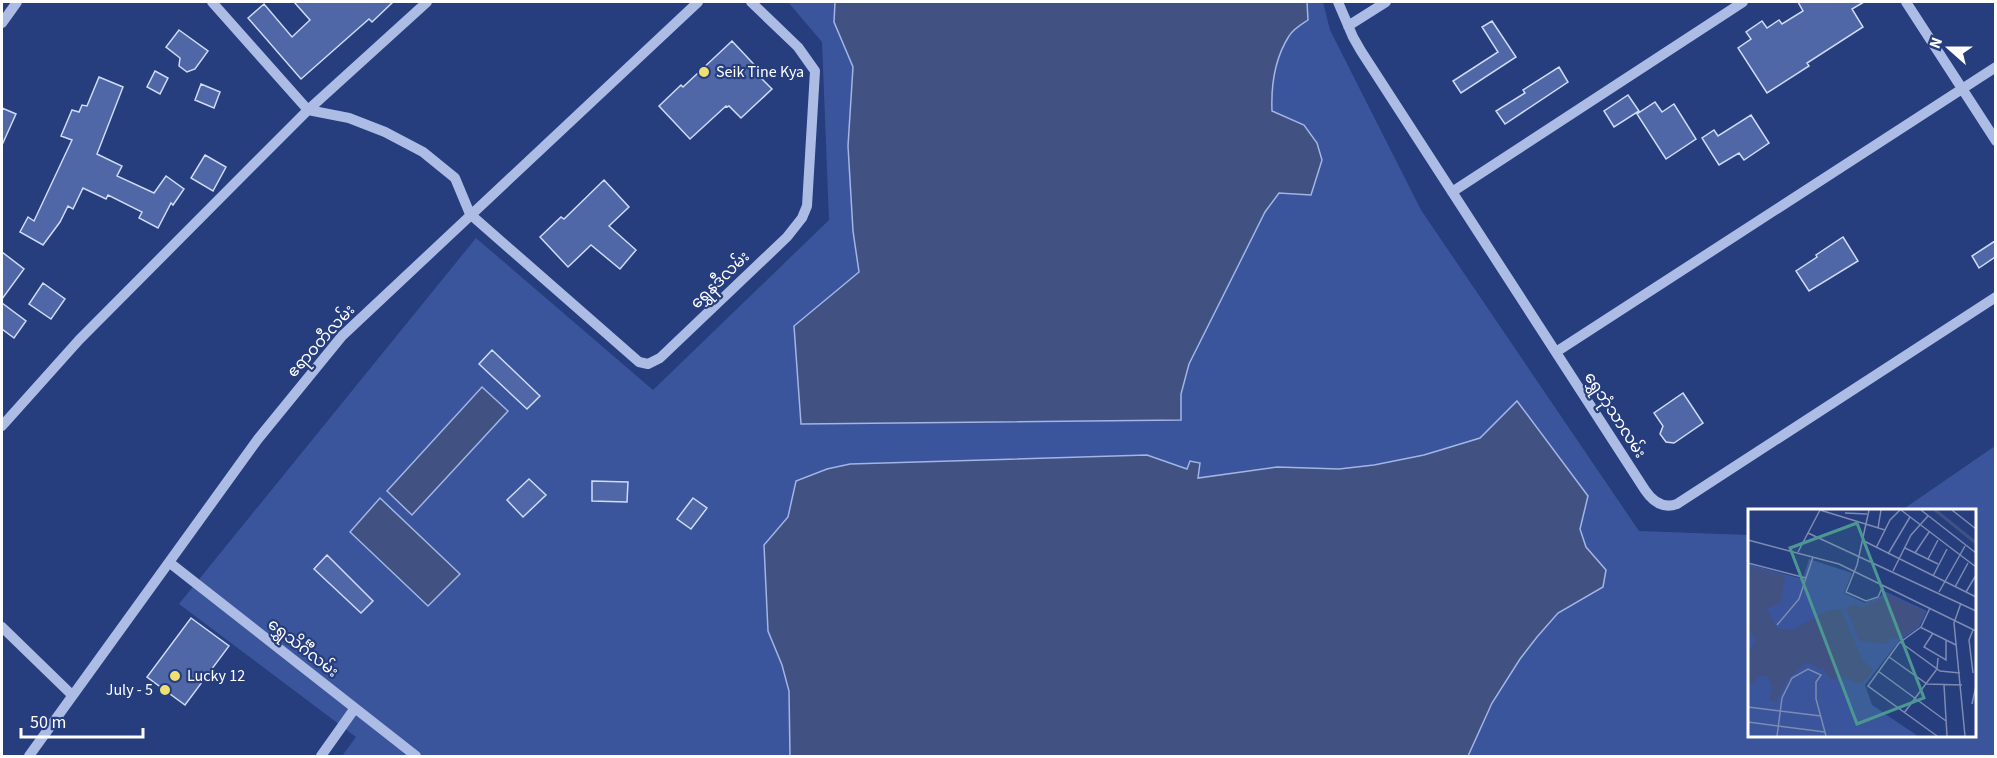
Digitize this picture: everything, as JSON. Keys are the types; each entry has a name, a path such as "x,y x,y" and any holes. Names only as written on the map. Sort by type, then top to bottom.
{"street":[{"path":"2,23 17,2"},
{"path":"213,2 308,110 349,118 385,132 423,152 455,178 470,214"},
{"path":"2,426 79,340 308,110 427,2"},
{"name":"ဧရာဝတီလမ်း","path":"29,756 258,439 342,336 698,2"},
{"name":"ရွှေနဒီလမ်း","path":"470,214 639,362 648,364 660,358 787,237 802,218 807,206 815,71 798,47 751,2"},
{"name":"ရွှေဘုံသာလမ်း","path":"1338,2 1347,26 1361,51 1452,192 1651,499 1664,506 1671,506 1687,498 1995,297"},
{"path":"1347,26 1386,2"},
{"path":"1452,192 1743,2"},
{"path":"1906,2 1995,141"},
{"path":"1556,352 1995,67"},
{"name":"ရွှေသိင်္ဂီလမ်း","path":"170,563 416,756"},
{"path":"2,627 72,695"},
{"path":"321,756 355,708"}],"shaded area":[{"path":"788,2 1323,2 1330,30 1421,210 1639,531 1748,535 1748,737 1976,737 1976,509 1903,509 1995,446 1995,756 342,756 356,737 179,604 476,238 653,390 829,220 822,42"},
{"path":"835,2 1307,2 1308,20 1291,33 1277,63 1273,82 1272,111 1304,125 1317,143 1322,160 1311,195 1279,193 1265,212 1189,364 1181,394 1181,420 801,424 794,326 859,272 853,231 848,146 853,67 834,22"},
{"path":"482,387 508,411 412,515 387,491"},
{"path":"1517,401 1588,496 1580,529 1586,547 1606,570 1603,587 1558,613 1520,659 1492,703 1468,756 790,756 789,691 782,665 768,631 764,545 788,517 796,481 827,469 850,464 1147,455 1187,469 1190,461 1200,463 1198,478 1277,467 1339,469 1424,455 1480,438"},
{"path":"380,498 460,574 428,606 350,532"}],"building":[{"path":"294,2 393,2 372,22 369,19 301,79 248,18 264,4 292,37 310,20"},
{"path":"1798,2 1864,2 1852,9 1863,27 1807,63 1809,66 1767,93 1738,48 1751,39 1746,32 1762,21 1767,28 1779,20 1782,24 1803,11"},
{"path":"1492,21 1516,57 1461,93 1453,81 1498,52 1482,27"},
{"path":"179,30 208,51 195,69 187,72 179,66 180,58 166,47"},
{"path":"732,41 763,74 760,77 772,89 741,118 729,106 726,106 690,139 659,106"},
{"path":"1559,67 1568,82 1505,124 1496,111 1525,93 1523,90"},
{"path":"155,71 168,78 160,94 147,87"},
{"path":"99,77 123,87 97,154 122,166 117,176 154,193 166,176 184,189 173,205 171,203 158,228 139,218 142,212 108,195 106,199 83,188 73,209 68,206 60,222 43,245 20,232 28,217 34,221 72,140 61,136 72,110 79,112 82,105 87,106"},
{"path":"201,84 220,92 214,108 195,100"},
{"path":"1628,95 1639,111 1614,127 1604,111"},
{"path":"1655,102 1662,112 1674,104 1696,139 1666,159 1637,114"},
{"path":"2,108 16,114 2,145"},
{"path":"1751,115 1769,143 1744,160 1739,153 1719,165 1702,138 1714,130 1718,136"},
{"path":"205,155 226,167 213,191 191,178"},
{"path":"604,180 629,207 609,226 636,250 620,269 591,245 568,267 540,237 561,217 564,219"},
{"path":"1843,237 1858,261 1809,291 1796,271"},
{"path":"1995,241 1995,257 1979,268 1972,256"},
{"path":"2,252 24,269 2,299"},
{"path":"43,283 65,299 51,319 29,304"},
{"path":"2,303 26,321 14,338 2,329"},
{"path":"492,350 540,396 527,409 479,364"},
{"path":"1683,393 1703,423 1674,443 1666,442 1660,434 1663,426 1654,413"},
{"path":"529,479 546,495 523,517 507,500"},
{"path":"592,481 628,482 627,502 592,501"},
{"path":"693,498 707,508 691,529 677,519"},
{"path":"327,555 373,601 361,613 314,569"},
{"path":"191,618 229,646 185,705 147,677"}],"place":[{"name":"Seik Tine Kya","path":"704,72"},
{"name":"Lucky 12","path":"175,676"},
{"name":"July - 5","path":"165,690"}]}
